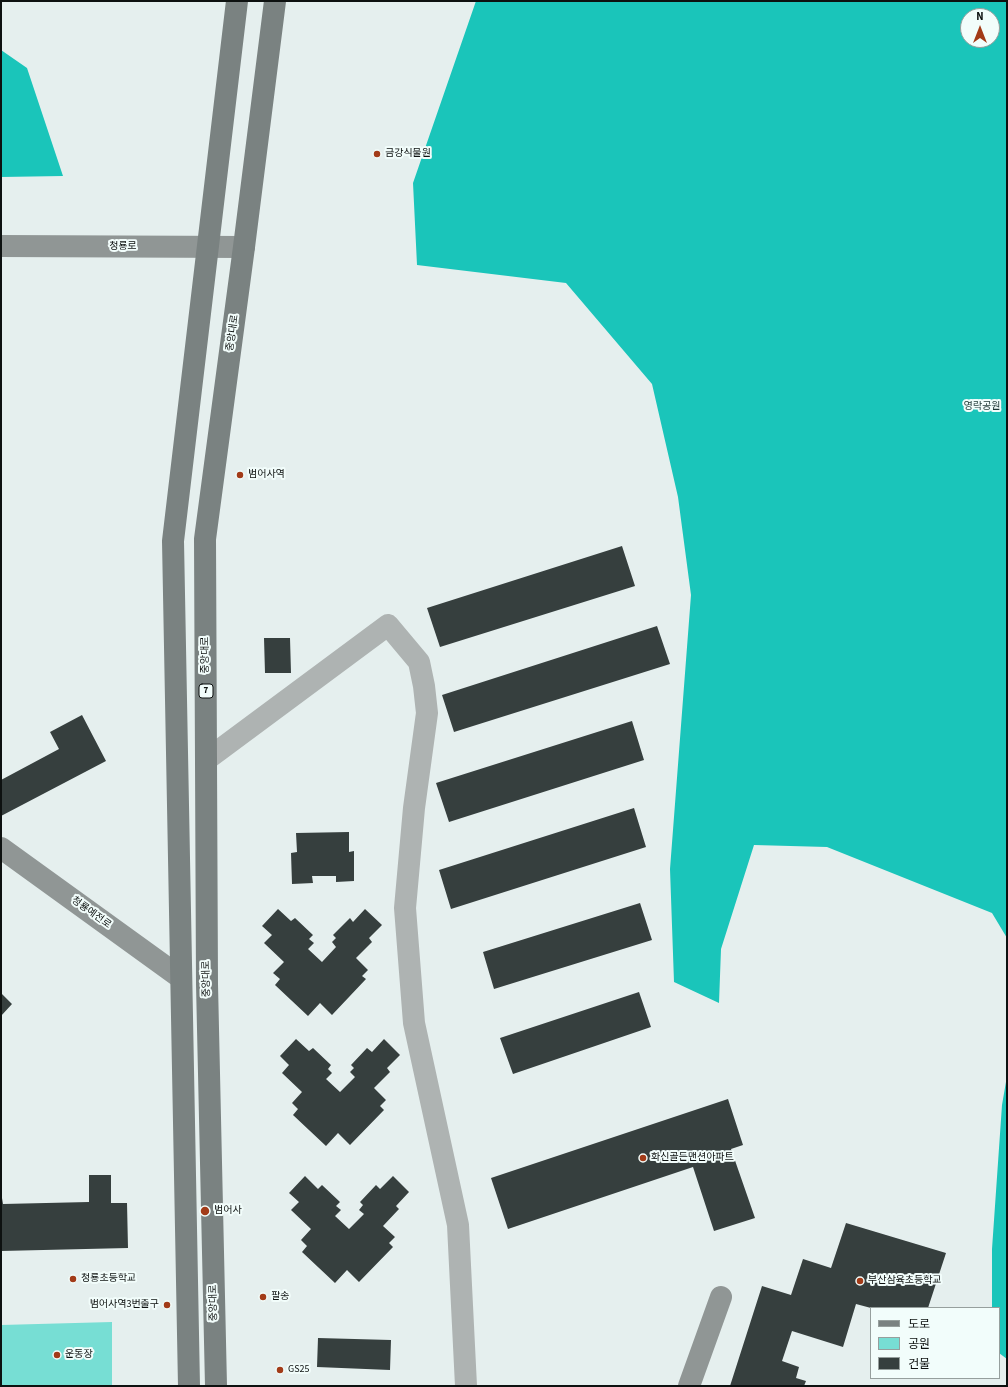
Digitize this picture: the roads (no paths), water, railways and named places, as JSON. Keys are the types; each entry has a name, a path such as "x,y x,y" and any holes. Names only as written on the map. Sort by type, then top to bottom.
{"main road":[{"path":"189,1386 173,541 237,1"},
{"name":"중앙대로","path":"216,1386 207,984 205,539 244,247 274,1"}],"street":[{"name":"청룡로","path":"1,246 244,247"},
{"path":"206,760 388,625 419,662 424,686 427,713 414,808 405,908 414,1023 458,1225 466,1386"},
{"name":"청룡예전로","path":"1,848 181,978"},
{"path":"689,1386 721,1297"}],"place":[{"name":"금강식물원","path":"377,154"},
{"name":"범어사역","path":"240,475"},
{"name":"화신골든맨션아파트","path":"643,1158"},
{"name":"범어사","path":"205,1211"},
{"name":"청룡초등학교","path":"73,1279"},
{"name":"부산삼육초등학교","path":"860,1281"},
{"name":"팔송","path":"263,1297"},
{"name":"범어사역3번출구","path":"167,1305"},
{"name":"운동장","path":"57,1355"},
{"name":"GS25","path":"280,1370"}],"park label":[{"name":"영락공원","path":"982,407"}]}
